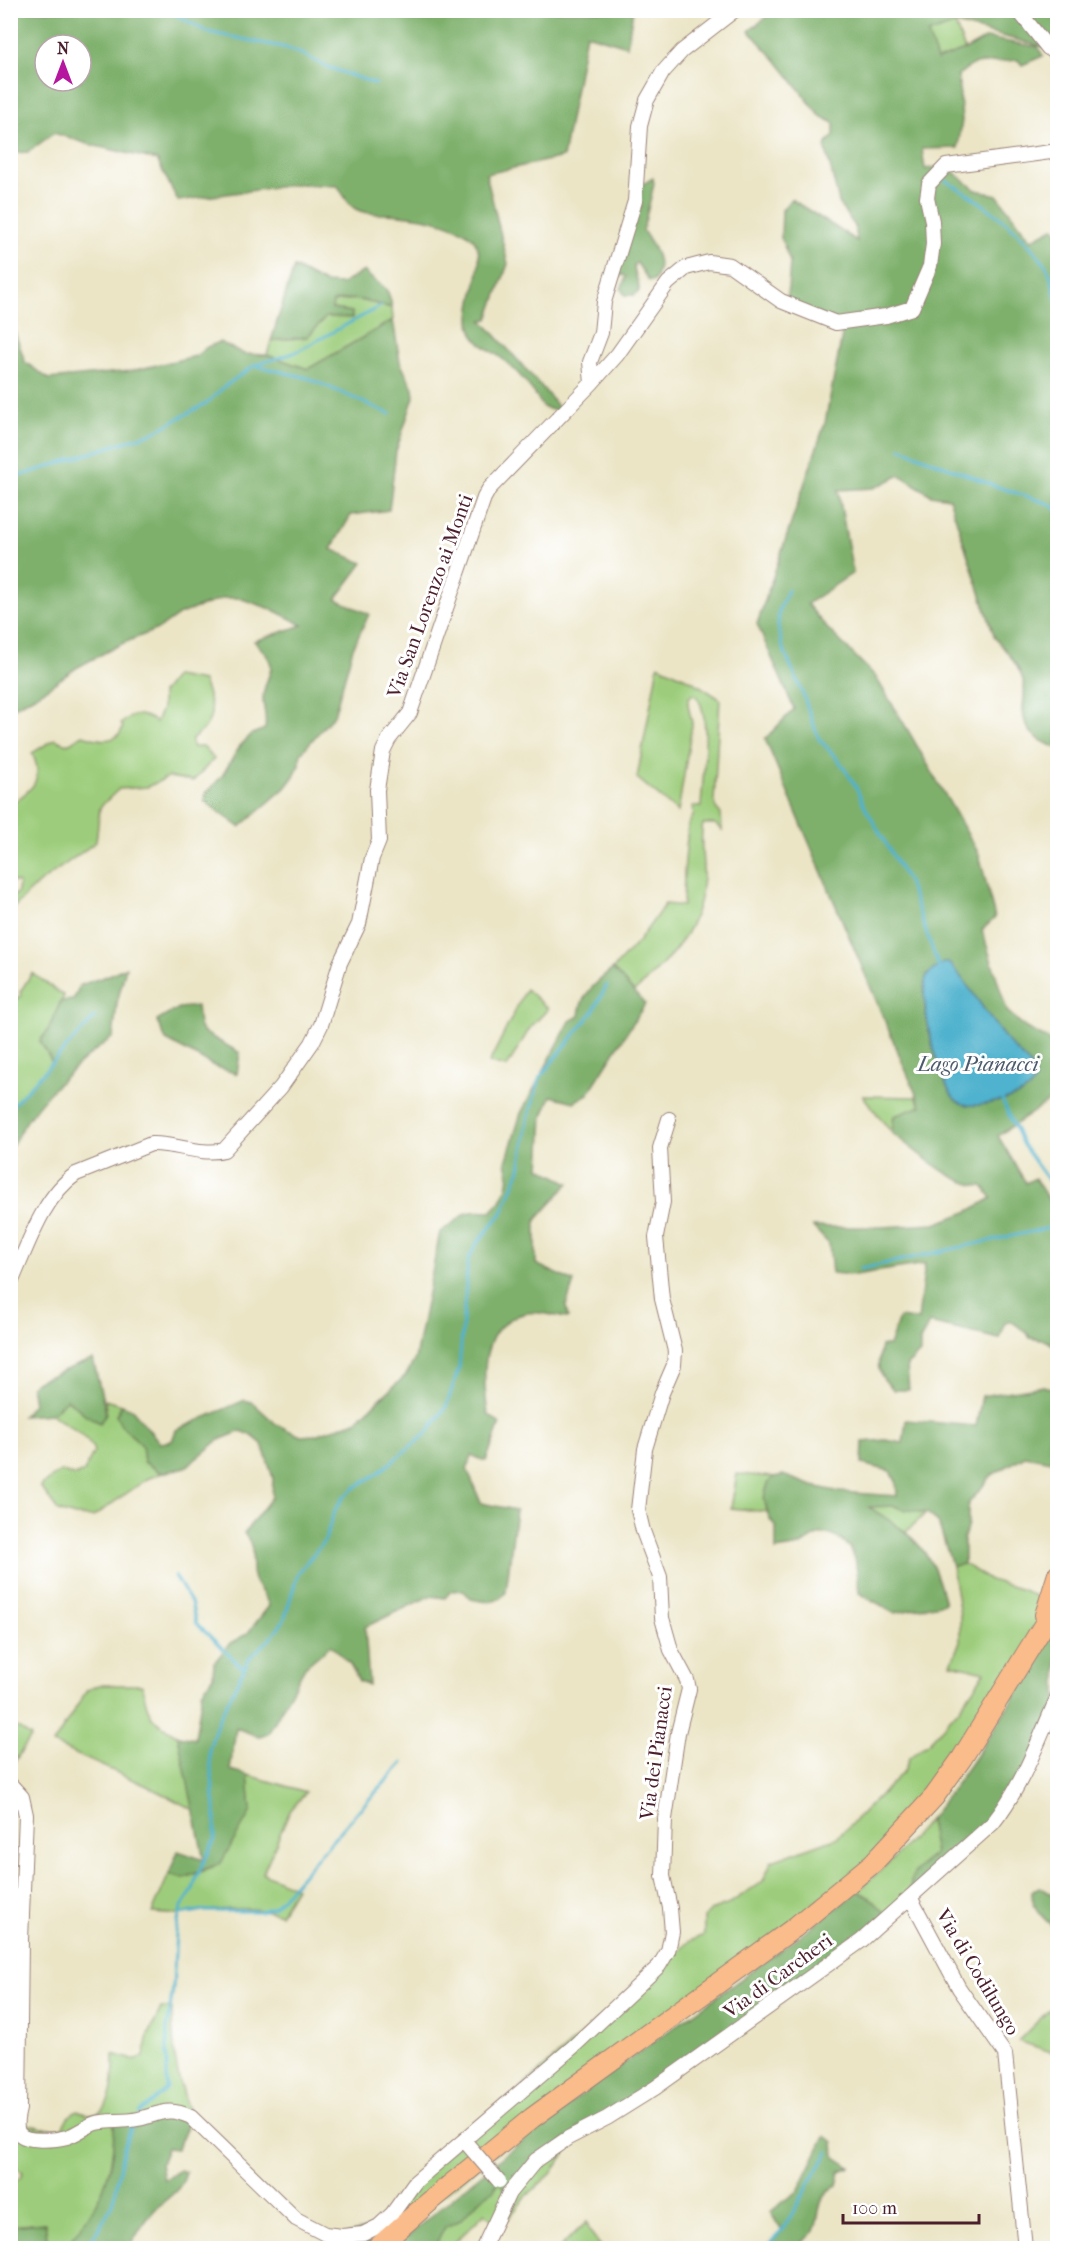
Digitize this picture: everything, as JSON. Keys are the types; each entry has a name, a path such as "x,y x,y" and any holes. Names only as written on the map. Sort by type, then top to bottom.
{"highway":[{"path":"1039,1634 1058,1574"},
{"path":"377,2248 532,2118 794,1928 873,1863 934,1797 962,1758 1058,1602"},
{"path":"394,2248 514,2146 807,1932 875,1877 929,1820 972,1765 1058,1624"}],"street":[{"path":"592,383 590,362 601,333 604,302 635,201 640,126 647,100 663,72 682,51 735,10"},
{"path":"1018,10 1048,48 1058,54"},
{"name":"Via San Lorenzo ai Monti","path":"10,1285 49,1199 67,1180 76,1174 151,1144 215,1152 224,1150 280,1087 312,1043 321,1025 340,963 359,924 372,858 379,841 377,790 383,751 389,739 410,713 483,498 617,355 668,283 686,268 709,262 730,265 781,301 836,323 886,316 912,308 930,266 933,244 932,221 927,198 929,184 946,166 1058,151"},
{"name":"Via dei Pianacci","path":"10,1784 22,1797 26,1815 16,2124 19,2134 24,2138 48,2140 68,2137 95,2123 137,2119 162,2110 178,2111 191,2117 296,2219 325,2234 342,2236 363,2234 379,2226 392,2214 415,2182 466,2143 659,1966 668,1951 672,1932 670,1908 663,1876 665,1820 678,1733 689,1689 687,1680 671,1650 662,1618 660,1577 643,1532 638,1510 645,1449 662,1393 674,1365 675,1351 662,1299 656,1237 663,1202 660,1148 669,1119"},
{"name":"Via di Carcheri","path":"483,2248 509,2193 536,2160 568,2138 608,2118 655,2088 861,1941 993,1823 1008,1803 1029,1762 1058,1696"},
{"name":"Via di Codilungo","path":"910,1897 959,1988 1005,2054 1025,2248"},
{"path":"466,2143 509,2193"}],"green space":[{"path":"11,11 633,11 627,46 586,34 563,157 486,174 508,264 488,319 482,320 563,413 543,407 516,371 474,336 470,320 479,254 476,244 469,235 453,226 426,219 359,211 350,204 338,186 298,184 178,201 157,160 91,145 54,133 28,152 11,153"},
{"path":"774,11 1057,11 1057,54 1048,48 956,24 928,34 937,60 965,50 986,38 1038,47 1043,56 1022,65 1018,60 974,64 958,75 962,120 958,148 922,149 925,169 946,166 976,190 997,195 1031,240 1055,227 1057,230 1057,748 1038,739 1026,724 1023,710 1023,680 1013,660 995,638 949,498 931,495 900,475 874,488 838,490 853,573 807,604 827,628 875,676 979,854 995,918 982,930 1007,1011 1026,1028 1048,1039 1057,1055 1057,1076 1052,1099 998,1136 1026,1183 1035,1178 1057,1214 1057,1348 1047,1341 1030,1338 1011,1321 1005,1322 1000,1339 929,1323 920,1341 920,1353 907,1365 909,1390 894,1390 881,1375 878,1365 881,1346 889,1346 899,1318 918,1320 925,1264 855,1275 832,1273 829,1244 813,1227 935,1224 969,1211 992,1198 983,1186 971,1184 947,1174 892,1133 894,1116 921,1106 765,739 794,709 757,624 825,423 842,336 836,323 787,302 790,262 781,238 782,210 791,199 857,241 855,226 840,206 825,146 834,135 834,123 820,116 776,60 749,31","holes":["927,975 1008,1043 1034,1071 957,1101 942,1074 931,1040 925,1005"]},
{"path":"955,24 965,50 937,60 927,34"},
{"path":"653,178 654,184 643,230 657,254 659,267 657,274 654,281 649,281 637,263 634,264 639,291 634,295 625,295 621,289 626,277 622,274 612,295 636,184 645,183"},
{"path":"294,267 324,283 342,284 364,271 385,288 392,308 370,302 340,300 333,302 332,309 352,312 352,318 326,317 307,337 271,341"},
{"path":"356,299 392,308 393,320 308,369 267,355 271,341 307,337 326,317 349,317 352,312 332,309 333,302"},
{"path":"393,320 400,362 413,388 414,397 396,451 389,510 351,515 331,549 363,563 336,599 369,614 353,648 334,715 301,753 294,776 285,788 240,827 204,801 206,793 222,776 240,746 252,734 265,729 263,701 271,665 264,651 254,641 303,625 271,609 239,598 224,598 180,614 160,628 119,645 78,667 11,709 11,321 25,362 49,379 131,371 196,356 207,347 220,342 244,354 267,355 308,369"},
{"path":"658,665 692,681 720,699 714,801 721,814 722,830 715,824 703,824 701,837 703,875 697,911 682,941 672,954 634,992 613,969 638,942 665,904 683,906 688,825 694,814 692,806 701,807 705,731 704,716 695,695 689,698 692,725 678,812 637,778"},
{"path":"175,676 203,681 211,706 210,720 192,739 192,747 204,747 214,759 193,781 168,777 147,787 119,789 100,807 96,842 39,883 11,910 11,898 18,892 19,883 11,881 11,804 30,789 37,777 36,762 32,753 55,739 67,744 83,735 111,739 120,733 123,727 121,724 125,720 138,715 156,722 162,708 162,693"},
{"path":"126,967 117,1003 113,1037 55,1086 31,1116 11,1148 11,1108 52,1062 40,1041 47,1032 61,1001 73,1000 80,985"},
{"path":"613,969 645,1004 588,1094 574,1102 551,1096 543,1116 540,1168 569,1183 536,1220 536,1264 574,1282 566,1306 568,1318 542,1313 527,1313 511,1319 492,1339 485,1368 486,1399 488,1414 500,1424 486,1461 471,1456 467,1469 481,1503 516,1510 506,1592 495,1601 471,1599 463,1590 451,1591 445,1598 430,1596 365,1627 369,1685 359,1681 350,1664 331,1645 305,1667 268,1734 260,1737 236,1728 230,1770 248,1775 251,1811 221,1863 184,1878 169,1874 178,1851 204,1860 178,1736 195,1739 202,1692 213,1676 214,1663 230,1643 247,1634 269,1606 254,1580 251,1547 244,1533 272,1497 273,1478 262,1444 251,1435 241,1431 219,1440 186,1467 162,1473 144,1462 142,1445 121,1425 116,1415 122,1405 132,1409 160,1443 172,1441 176,1430 245,1400 253,1403 276,1424 301,1436 315,1435 356,1421 406,1375 415,1359 440,1232 467,1213 491,1212 501,1201 509,1175 506,1162 521,1113 570,1021 579,1016 586,995"},
{"path":"32,973 64,996 47,1032 40,1041 52,1062 11,1108 10,1031 13,1029 11,1001 21,996 20,992"},
{"path":"526,989 548,1009 530,1028 507,1067 489,1063"},
{"path":"197,1006 199,1026 203,1032 240,1053 237,1074 214,1066 166,1040 157,1021 179,1008"},
{"path":"863,1096 916,1097 921,1107 894,1116 892,1133"},
{"path":"93,1359 106,1413 100,1423 67,1399 52,1414 22,1416 34,1403 31,1386 37,1381"},
{"path":"1043,1386 1055,1389 1051,1434 1057,1436 1057,1462 1025,1456 992,1475 968,1504 964,1564 952,1566 938,1522 927,1513 895,1506 869,1507 887,1518 919,1545 933,1568 945,1603 895,1613 859,1593 856,1563 850,1548 842,1540 828,1534 819,1534 800,1546 776,1550 776,1527 769,1518 764,1498 768,1483 774,1477 783,1475 813,1486 840,1492 897,1496 896,1481 890,1471 862,1464 863,1442 885,1440 903,1443 906,1420 976,1426 982,1396"},
{"path":"66,1399 100,1423 106,1413 105,1400 122,1405 116,1415 121,1425 142,1445 144,1462 162,1473 147,1479 93,1517 75,1516 58,1511 40,1486 61,1471 75,1476 84,1472 94,1451 91,1444 81,1434 52,1414"},
{"path":"737,1474 774,1477 765,1493 767,1512 731,1508"},
{"path":"884,1505 926,1513 906,1532 868,1507"},
{"path":"964,1564 990,1580 1023,1590 1045,1601 1039,1634 896,1840 391,2236 392,2214 415,2182 659,1966 690,1941 704,1935 704,1918 710,1911 727,1905 763,1881 772,1861 838,1837 905,1770 909,1758 929,1742 959,1709 985,1672 951,1664 960,1641 960,1615 952,1566"},
{"path":"1057,1624 1057,1710 1008,1803 910,1897 911,1882 915,1872 935,1854 929,1820 997,1724"},
{"path":"99,1685 142,1685 146,1704 152,1716 178,1736 194,1810 147,1786 53,1744 87,1690"},
{"path":"11,1723 31,1737 11,1767"},
{"path":"248,1775 306,1792 290,1811 263,1873 296,1888 280,1914 256,1909 178,1914 152,1913 169,1874 184,1878 212,1868 251,1811"},
{"path":"929,1820 936,1854 921,1865 910,1897 888,1916 858,1891 895,1857"},
{"path":"1039,1887 1057,1898 1057,1929 1043,1918 1036,1908 1032,1892"},
{"path":"858,1891 872,1899 888,1916 655,2088 568,2138 509,2193 498,2181 494,2190 479,2200 461,2220 445,2227 434,2248 394,2248 478,2176 565,2108"},
{"path":"1057,2002 1057,2054 1018,2041"},
{"path":"161,2008 172,2008 176,2064 191,2117 114,2121 111,2165 107,2182 96,2206 64,2248 48,2248 45,2223 14,2226 11,2219 11,2184 20,2178 23,2172 11,2166 11,2145 19,2134 16,2124 62,2128 68,2117 77,2111 90,2114 99,2112 110,2097 114,2075 114,2054 133,2060 144,2057 147,2039"},
{"path":"191,2117 177,2149 167,2148 161,2164 164,2180 180,2170 186,2172 184,2179 146,2220 130,2248 64,2248 87,2219 108,2175 114,2141 114,2121"},
{"path":"825,2136 834,2142 835,2157 850,2167 840,2171 837,2186 830,2190 822,2200 811,2236 797,2248 765,2248 782,2231 770,2212 798,2191"},
{"path":"568,2138 571,2145 551,2174 527,2195 501,2228 485,2213 449,2248 434,2248 445,2227 461,2220 479,2200 494,2190 499,2181 508,2192"},
{"path":"587,2222 589,2230 602,2248 559,2248"},
{"path":"45,2223 48,2248 11,2248 11,2226"},
{"path":"379,2226 377,2248 324,2248 342,2236"}],"water":[{"name":"Lago Pianacci","path":"943,963 949,963 958,973 1002,1034 1030,1066 1035,1081 1029,1089 1012,1098 981,1105 960,1103 950,1092 943,1078 932,1042 927,1022 924,989 927,976"}],"waterway":[{"path":"167,10 207,32 283,47 325,66 376,84"},
{"path":"946,181 987,207 1036,253 1048,270 1058,306"},
{"path":"10,477 26,474 152,433 207,403 225,386 255,365 294,353 381,306"},
{"path":"257,366 308,378 390,414"},
{"path":"900,448 995,486 1047,503 1058,510"},
{"path":"788,590 779,610 778,626 782,646 819,739 840,762 855,785 908,882 940,970"},
{"path":"139,2113 167,2087 167,2030 173,1988 176,1931 181,1908 193,1890 196,1878 215,1839 215,1808 209,1750 217,1723 250,1657 269,1640 284,1620 298,1573 325,1540 334,1512 343,1498 354,1488 377,1474 427,1433 446,1407 459,1368 468,1260 477,1243 502,1213 520,1169 528,1119 540,1077 592,1013 607,985"},
{"path":"10,1108 95,1017"},
{"path":"1001,1098 1023,1145 1058,1194"},
{"path":"860,1269 1058,1226"},
{"path":"175,1576 191,1602 196,1623 243,1668"},
{"path":"180,1914 199,1911 260,1911 274,1907 403,1763"},
{"path":"83,2248 102,2224 112,2204 123,2151 133,2124"},
{"path":"765,2248 782,2231 828,2152"}]}
